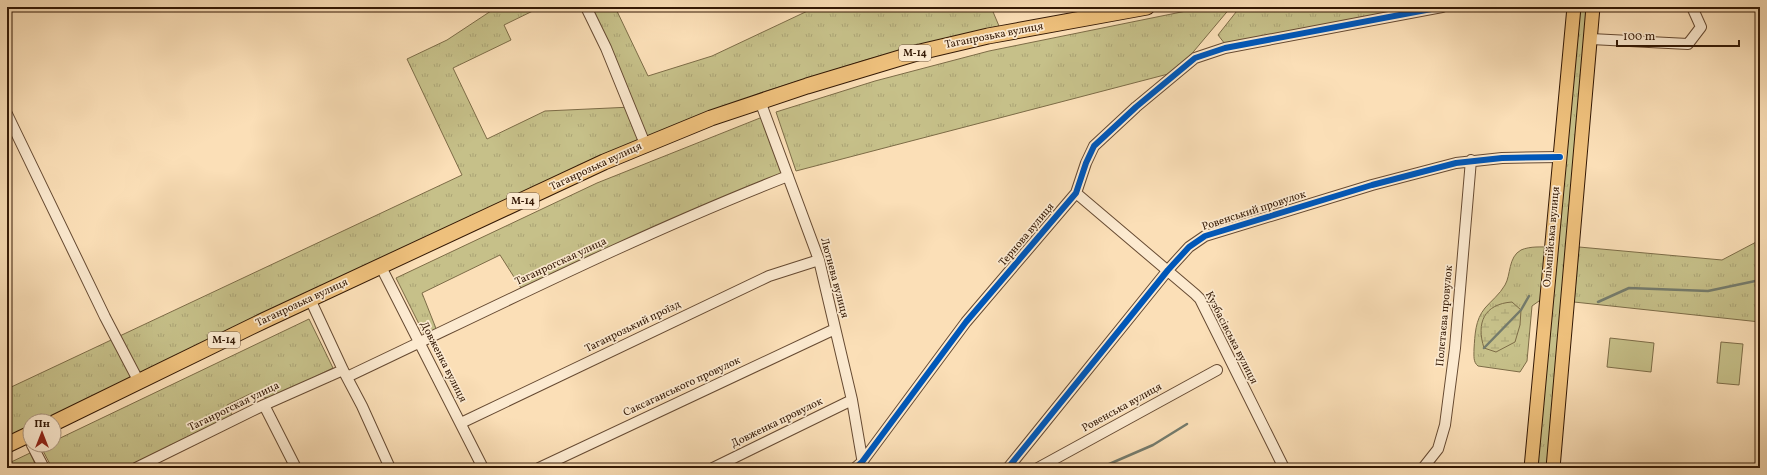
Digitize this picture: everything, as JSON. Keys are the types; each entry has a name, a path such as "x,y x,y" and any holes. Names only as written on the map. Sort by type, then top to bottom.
{"highway":[{"name":"Таганрозька вулиця","path":"62,419 310,299 645,144 760,101 897,58 988,36 1147,7"},
{"path":"7,445 22,441"}],"main road":[{"name":"Олімпійська вулиця","path":"1531,468 1574,7"},
{"name":"Олімпійська вулиця","path":"1553,468 1593,7"},
{"name":"Ровенський провулок","path":"1560,157 1580,160"}],"street":[{"path":"586,7 608,55 645,144"},
{"name":"Тернова вулиця","path":"860,466 966,322 1076,194 1086,163 1094,146 1112,128 1195,58 1225,48 1442,7"},
{"path":"1590,39 1688,44 1701,27 1692,7"},
{"name":"Лютнева вулиця","path":"760,101 818,260 852,400 860,466"},
{"path":"7,114 105,317 139,382"},
{"name":"Ровенський провулок","path":"1008,468 1168,270 1193,244 1213,233 1372,186 1471,160 1560,157"},
{"name":"Полєтаєва провулок","path":"1423,468 1438,449 1445,425 1456,348 1471,160"},
{"name":"Таганрогская улица","path":"136,468 264,405 345,374 420,342 715,204 788,176"},
{"name":"Кузбасівська вулиця","path":"1076,194 1168,270 1200,299 1282,467"},
{"name":"Таганрозький проїзд","path":"461,423 769,276 818,260"},
{"name":"Довженка вулиця","path":"381,267 483,468"},
{"path":"310,299 390,468"},
{"name":"Саксаганського провулок","path":"539,468 835,329"},
{"name":"Ровенська вулиця","path":"1038,468 1217,370"},
{"name":"Довженка провулок","path":"713,468 852,400"},
{"path":"264,405 296,468"},
{"path":"37,453 44,468"}],"green space":[{"path":"497,7 541,7 504,25 511,40 453,68 487,139 545,111 632,107 584,7 615,7 648,76 712,56 816,7 991,7 999,26 869,59 763,92 588,162 61,413 22,413 22,432 7,439 7,389 462,175 407,59 447,40"},
{"path":"1206,7 1231,7 1189,57 1172,73 796,171 776,112 875,81 989,51"},
{"path":"1240,7 1423,7 1225,44 1218,35"},
{"path":"1574,7 1593,7 1552,468 1531,468 1546,301 1539,301 1532,306 1527,361 1520,372 1478,366 1474,359 1475,338 1479,318 1485,308 1505,285 1512,262 1517,253 1528,248 1551,247"},
{"path":"765,116 786,175 531,288 521,288 500,255 422,293 437,331 425,336 396,278 597,183"},
{"path":"1760,240 1760,322 1574,302 1579,247 1722,260"},
{"path":"1512,302 1521,310 1520,325 1515,342 1496,352 1484,348 1481,331 1484,316 1495,307"},
{"path":"309,319 333,368 270,399 252,393 227,405 233,417 128,468 52,468 44,453 62,453 62,437"},
{"path":"1610,338 1654,343 1651,372 1607,367"},
{"path":"1721,342 1743,344 1739,385 1717,383"},
{"path":"30,453 37,468 7,468 7,464"}],"waterway":[{"path":"1598,302 1629,288 1708,291 1760,280"},
{"path":"1484,348 1521,310 1529,296"},
{"path":"1100,468 1153,445 1187,424"}],"cycle path":[{"path":"855,468 862,462 966,322 1076,193 1086,163 1094,146 1136,107 1195,58 1225,48 1442,7"},
{"path":"1008,468 1168,270 1189,247 1205,236 1372,185 1456,163 1502,158 1560,157"}]}
